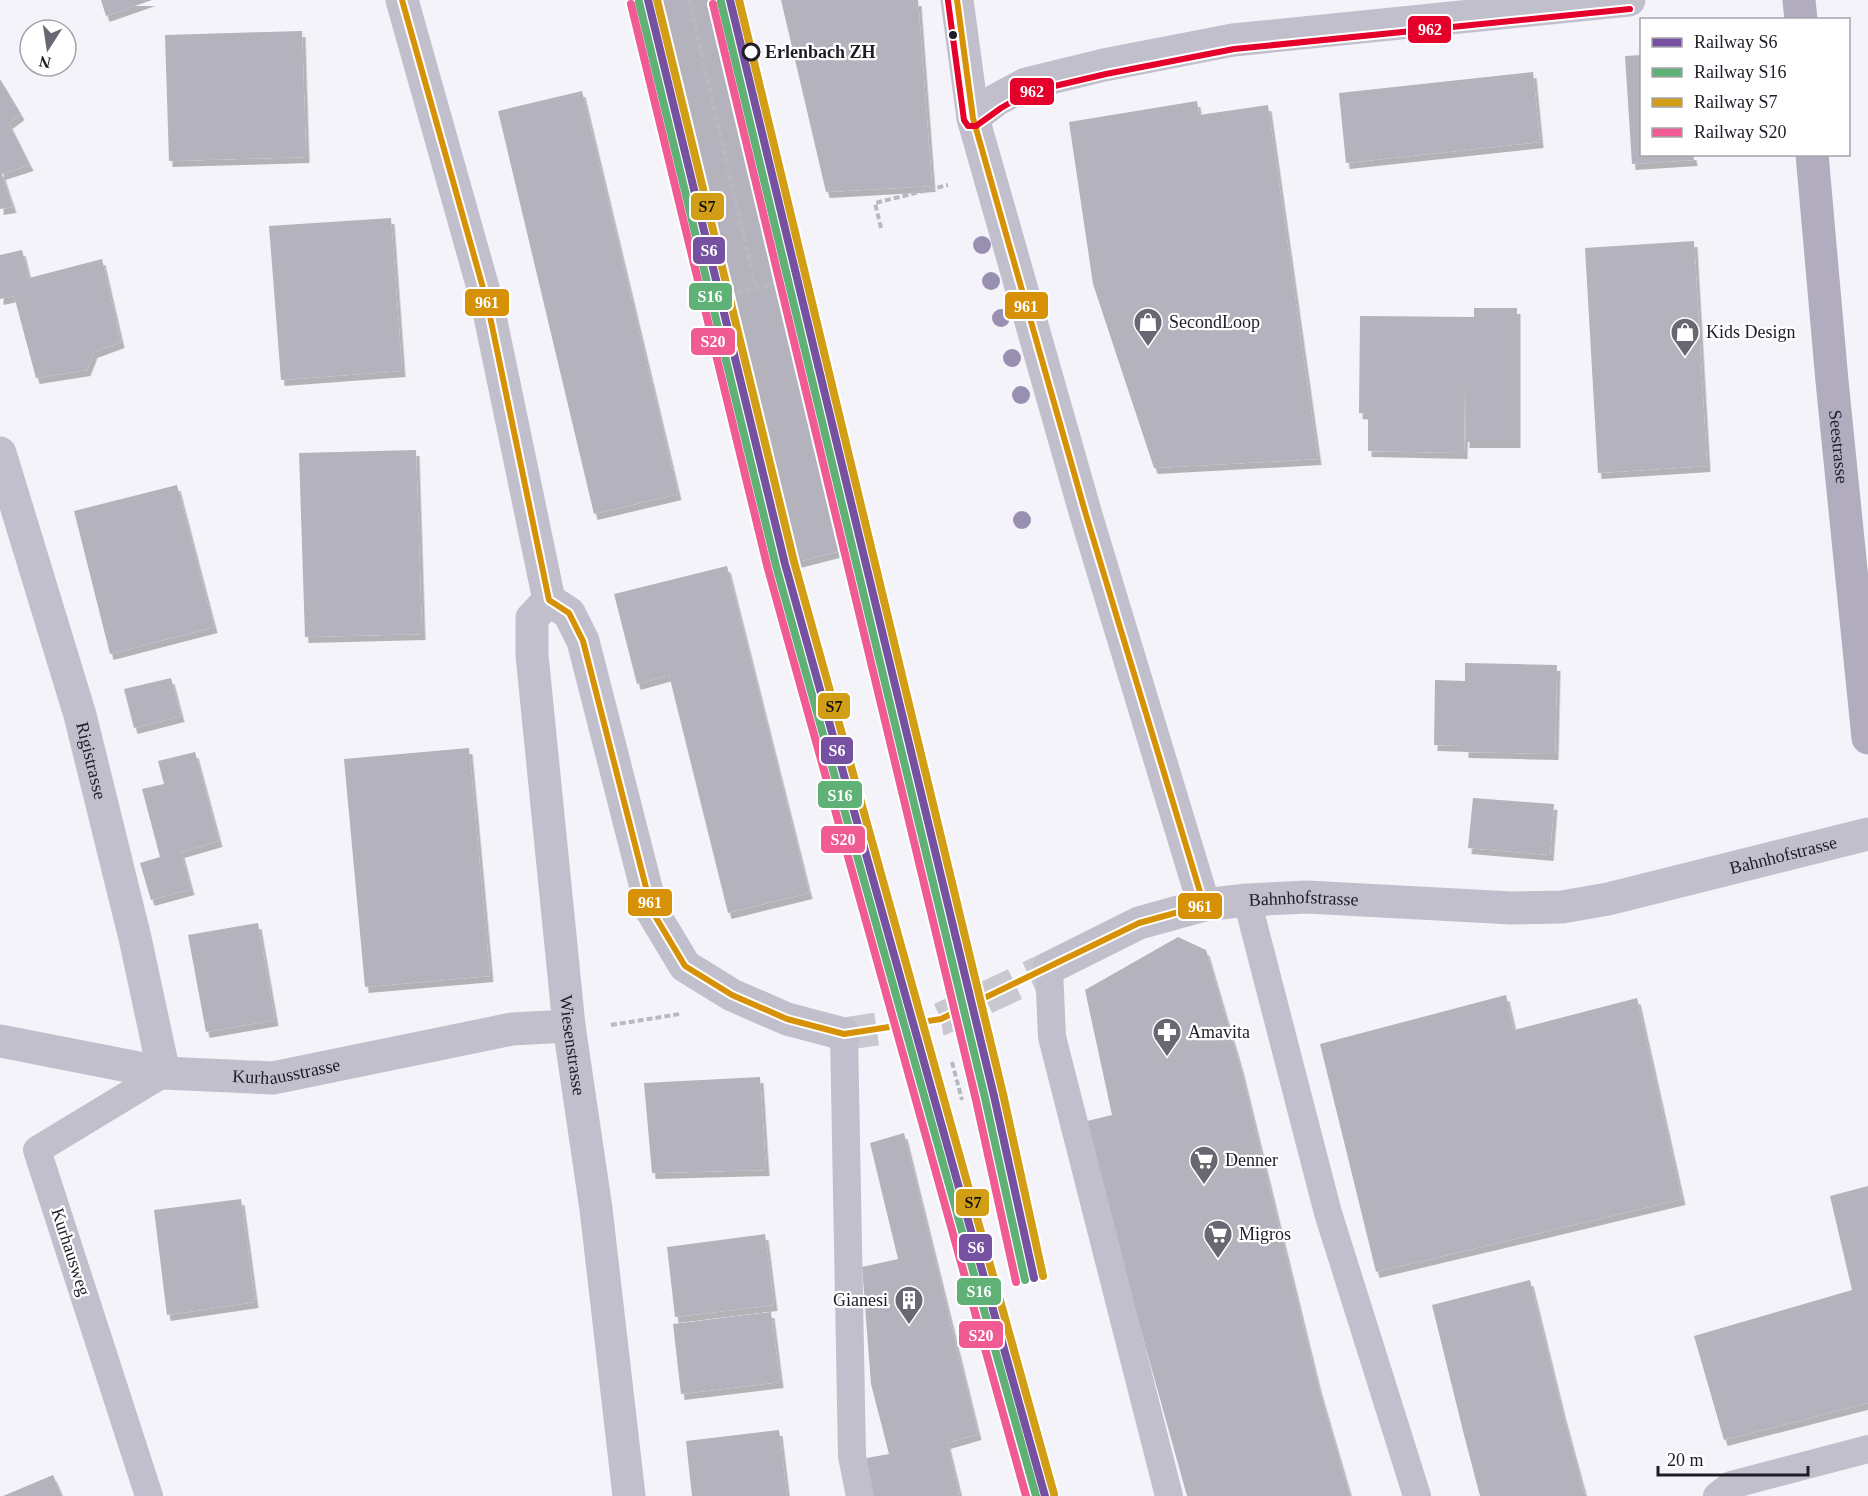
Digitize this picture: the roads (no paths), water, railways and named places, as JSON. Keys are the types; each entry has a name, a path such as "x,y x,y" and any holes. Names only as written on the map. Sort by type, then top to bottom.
{"main road":[{"path":"1799,0 1801,18"},
{"name":"Seestrasse","path":"1812,156 1868,738"}],"street":[{"path":"402,0 487,302 549,600 569,613 583,641 652,911 685,966 732,995 787,1019 844,1034"},
{"path":"957,0 973,118 1083,505 1204,905"},
{"path":"973,118 996,100 1026,84 1104,65 1233,40 1629,0"},
{"name":"Rigistrasse","path":"0,453 80,715 135,938 164,1072"},
{"name":"Wiesenstrasse","path":"549,600 532,618 532,656 569,1026 596,1209 628,1496"},
{"name":"Bahnhofstrasse","path":"1049,968 1139,923 1204,905 1307,897 1512,908 1562,907 1620,896 1868,834"},
{"name":"Kurhausstrasse","path":"0,1041 164,1072 273,1078 512,1029 569,1026"}],"lane":[{"path":"1247,900 1328,1214 1417,1496"},
{"path":"1049,968 1052,1037 1169,1496"},
{"path":"844,1034 852,1456 860,1496"},
{"name":"Kurhausweg","path":"149,1496 37,1150 164,1072"},
{"path":"1717,1496 1731,1485 1868,1449"}],"tunnel":[{"path":"844,1034 941,1019 1049,968"}],"rail line":[{"name":"S6","path":"648,0 785,564 1045,1496"},
{"name":"S7","path":"657,0 794,562 1054,1494"},
{"name":"S6","path":"730,0 994,1096 1034,1278"},
{"name":"S7","path":"739,0 1003,1094 1043,1276"},
{"name":"S16","path":"639,2 776,566 1036,1496"},
{"name":"S16","path":"721,2 985,1098 1025,1280"},
{"name":"S20","path":"631,4 768,569 1026,1496"},
{"name":"S20","path":"713,4 976,1100 1016,1282"}],"place":[{"name":"Erlenbach ZH","path":"751,52"},
{"name":"SecondLoop","path":"1148,348"},
{"name":"Kids Design","path":"1685,358"},
{"name":"Amavita","path":"1167,1058"},
{"name":"Denner","path":"1204,1186"},
{"name":"Migros","path":"1218,1260"},
{"name":"Gianesi","path":"909,1326"}]}
